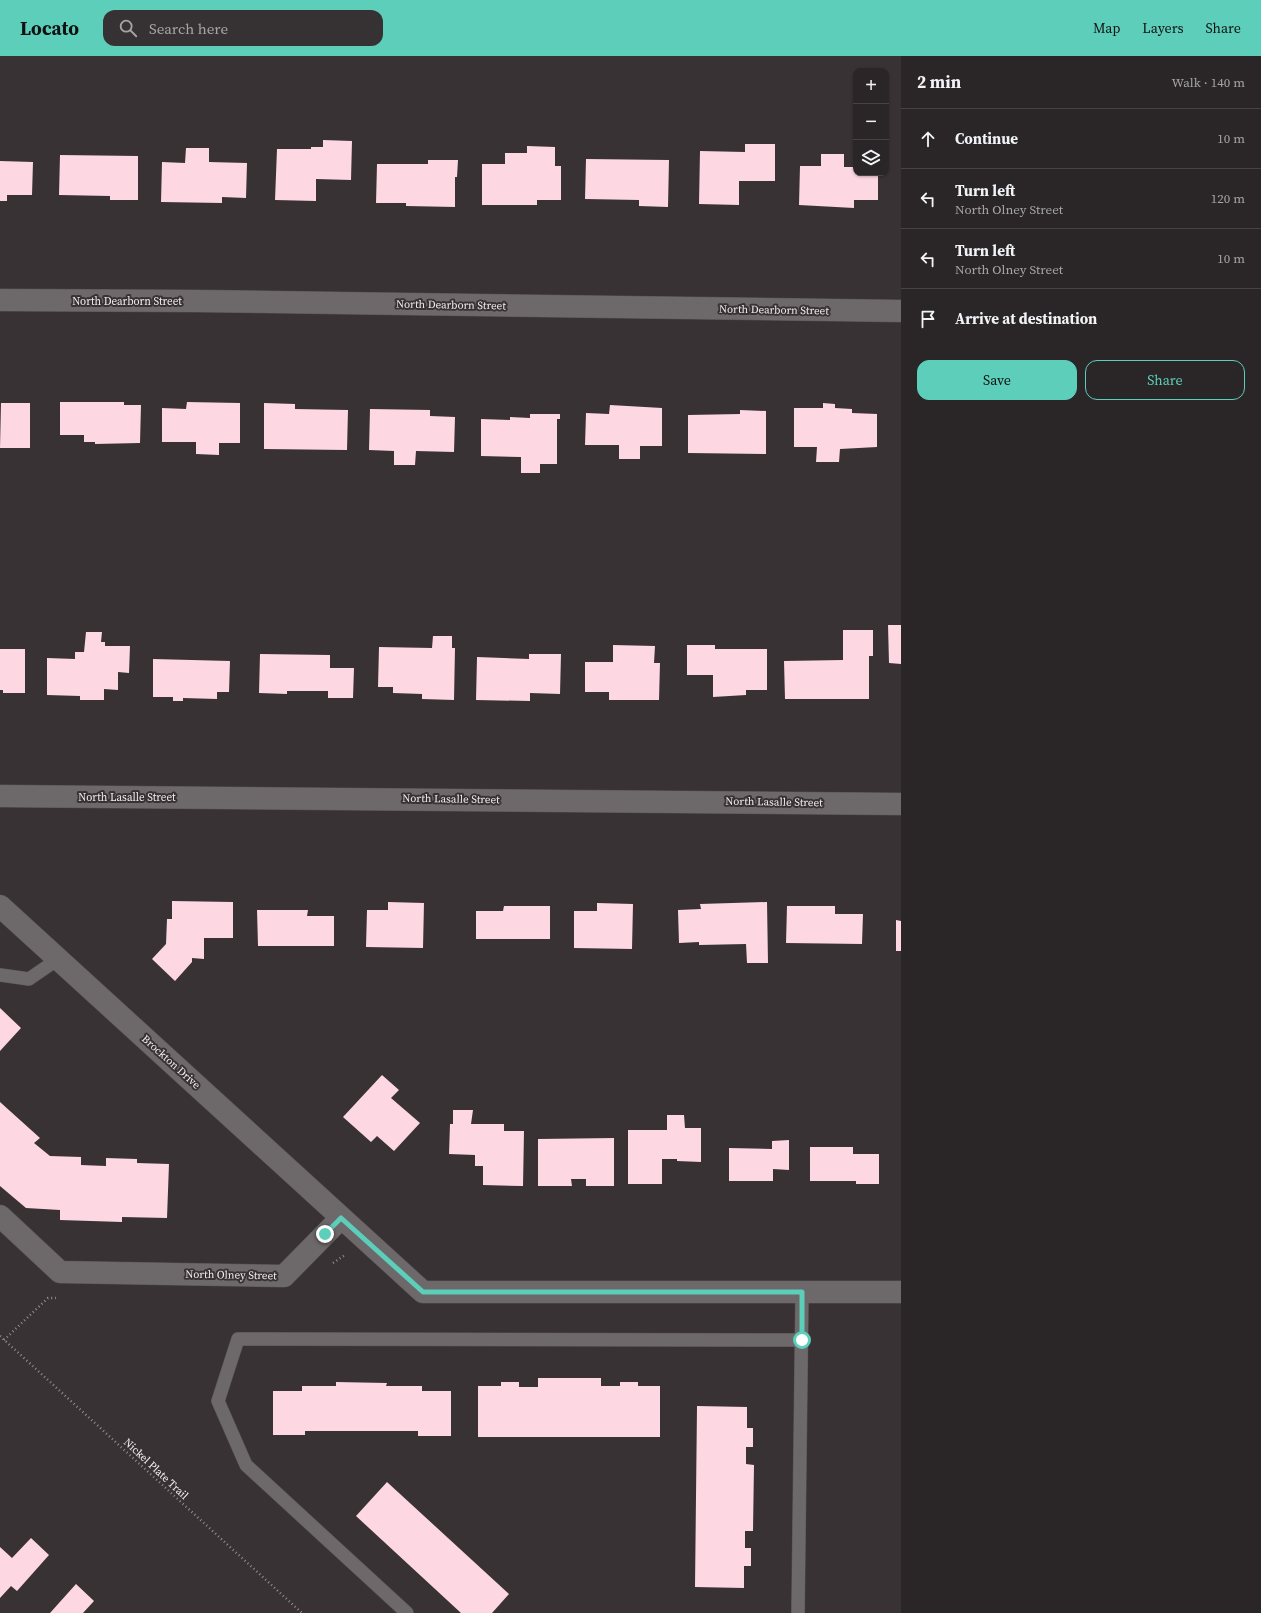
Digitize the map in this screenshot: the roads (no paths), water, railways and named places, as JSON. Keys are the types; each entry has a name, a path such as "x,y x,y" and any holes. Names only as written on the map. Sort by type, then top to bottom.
{"street":[{"name":"North Dearborn Street","path":"0,300 901,311"},
{"name":"North Lasalle Street","path":"0,796 901,804"},
{"name":"Brockton Drive","path":"0,906 341,1218"},
{"name":"North Olney Street","path":"0,1216 60,1272 284,1276 341,1218"},
{"path":"341,1218 423,1292 901,1292"}],"lane":[{"path":"0,975 28,979 58,959"},
{"path":"798,1613 802,1292"},
{"path":"407,1613 246,1465 218,1401 238,1339 802,1340"}]}
